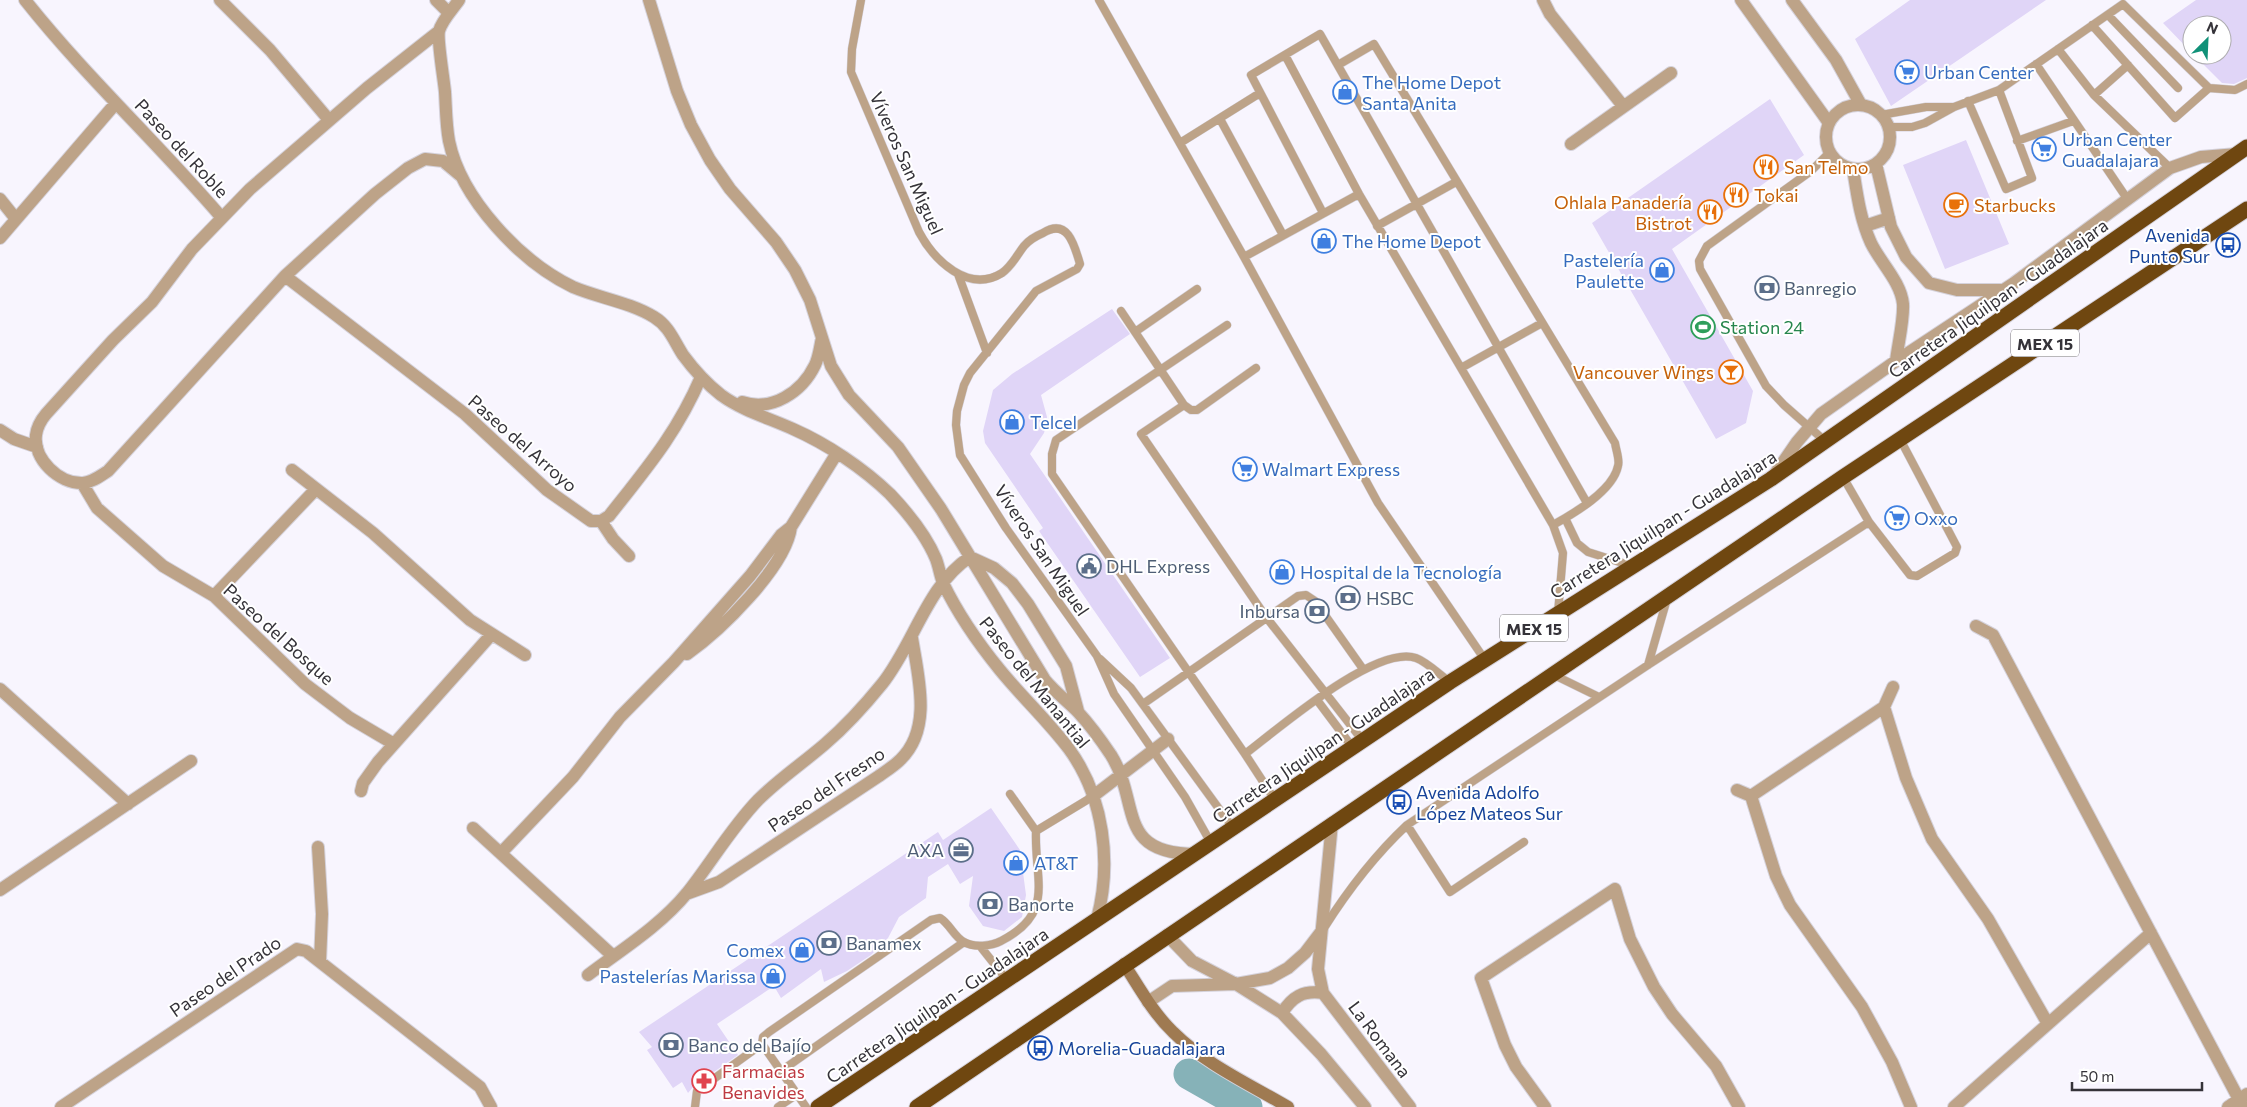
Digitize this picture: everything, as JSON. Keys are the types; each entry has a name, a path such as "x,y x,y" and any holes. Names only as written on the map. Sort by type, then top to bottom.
{"highway":[{"name":"Carretera Jiquilpan - Guadalajara","path":"818,1107 1450,682 1771,479 2242,151"},
{"name":"MEX 15","path":"917,1107 1332,823 1667,599 1843,477 2247,209"}],"street":[{"name":"Paseo del Roble","path":"25,0 84,71 166,154 222,218"},
{"path":"220,0 270,50 329,120"},
{"path":"436,0 449,14"},
{"path":"459,0 438,32 329,120 250,188 192,249 152,302 53,403 39,423 36,435 37,447 45,463 55,473 69,480 82,483 94,480 119,461 285,276 375,194 408,168 425,160 444,161 463,178"},
{"name":"Paseo del Manantial","path":"649,0 677,91 691,125 710,160 730,189 776,242 795,270 810,300 831,366 849,395 898,447 941,509 1045,680 1078,711 1097,734 1121,774 1132,820 1142,837 1162,850 1196,854"},
{"path":"1543,0 1550,14 1624,106"},
{"path":"1741,0 1829,123"},
{"path":"1792,0 1836,60 1861,105"},
{"name":"Paseo del Manantial","path":"438,32 449,143 463,178 481,208 507,238 542,268 570,285 598,297 635,308 656,318 672,332 682,353 701,377 723,396 758,416 794,429 837,453 889,494 916,524 935,557 943,581 962,618 980,645 1075,757 1092,797 1102,833 1106,872 1097,919"},
{"path":"1571,144 1671,73"},
{"name":"Paseo del Roble","path":"0,238 116,103"},
{"path":"1861,105 1875,110 1881,115 1888,127 1888,147 1876,164 1861,169 1853,169 1844,166 1830,152 1826,143 1829,123 1842,109 1861,105"},
{"path":"1771,479 1808,428 1821,414 1896,361 2004,290 2170,168 2201,156 2242,151"},
{"path":"1876,164 1888,218 1906,257 1928,283 1957,290 2004,290"},
{"path":"1853,169 1857,196 1871,244 1901,295 1902,316 1896,361"},
{"path":"0,199 16,219"},
{"path":"1865,226 1888,218"},
{"name":"Paseo del Arroyo","path":"285,276 465,414 547,490 591,521 601,522"},
{"path":"723,396 753,406 774,404 804,382 816,364 822,336"},
{"path":"629,556 613,539 601,522 609,516 677,427 701,377"},
{"path":"0,430 14,439 37,447"},
{"path":"500,853 573,777 620,717 674,662 719,629 746,600 790,540 792,527 837,453"},
{"path":"292,470 373,533 446,600 491,635 525,655"},
{"name":"Paseo del Bosque","path":"82,483 97,508 134,542 163,566 214,596 305,684 350,718 394,744"},
{"path":"214,596 316,489"},
{"path":"970,557 994,568 1012,583 1028,604 1066,666 1078,711"},
{"name":"Paseo del Fresno","path":"588,975 666,916 686,894 748,811 770,788 826,744 853,717 883,682 912,638 943,581 970,557"},
{"path":"1976,626 1993,635 2151,933 2243,1100 2228,1107"},
{"path":"361,791 370,774 394,744 491,635"},
{"name":"Paseo del Fresno","path":"686,894 719,882 902,759 913,740 919,724 922,703 912,638"},
{"path":"1751,796 1884,707 1893,687"},
{"path":"0,689 128,804"},
{"path":"1884,707 1906,778 1932,839 1988,919 2048,1024"},
{"path":"1092,797 1168,738"},
{"path":"0,890 191,761"},
{"path":"1737,790 1751,796 1776,876 1790,905 1862,1008 1892,1062 1911,1107"},
{"name":"La Romana","path":"1332,823 1318,969 1323,993 1410,1107"},
{"path":"473,828 613,956"},
{"path":"318,848 322,914 320,962"},
{"path":"1544,1107 1516,1068 1505,1045 1481,978 1615,889 1621,916 1654,987 1672,1014 1716,1066 1739,1107"},
{"path":"1148,1002 1172,986 1236,984 1270,978 1288,968 1304,953 1321,932"},
{"path":"1954,1107 2151,933"},
{"path":"1167,935 1192,961 1236,984 1282,1012 1322,1054 1365,1107"},
{"name":"Paseo del Prado","path":"61,1107 293,951 302,949 480,1087 491,1107"},
{"path":"1124,964 1148,1002 1171,1031 1190,1048 1288,1107"},
{"path":"1282,1012 1288,1003 1299,994 1311,991 1323,993"}],"lane":[{"name":"Víveros San Miguel","path":"860,0 852,49 851,72 919,232 938,259 968,279 980,279 1002,272 1029,241 1049,228 1059,227 1066,230 1080,262 1075,272 1036,291 970,373 960,398 956,425 960,455 1006,528 1097,656 1114,694 1186,796 1211,843"},
{"path":"1099,0 1244,257 1378,503 1485,660"},
{"path":"1888,127 1912,127 1925,123 1954,107 1999,90 2123,4 2209,88 2235,90 2247,84"},
{"path":"2108,15 2178,88"},
{"path":"2092,25 2175,118 2209,88"},
{"path":"1323,213 1251,75 1320,34 1587,503"},
{"path":"1338,65 1374,44 1615,443 1619,466 1609,485 1587,503 1553,525"},
{"path":"2058,49 2094,95 2170,168"},
{"path":"1285,55 1377,226 1553,525 1563,553 1558,612"},
{"path":"2036,64 2128,200"},
{"path":"2094,95 2128,65"},
{"path":"1968,101 2006,189 2032,178 1999,90"},
{"path":"1180,143 1260,92"},
{"path":"1881,115 1926,107 1954,107"},
{"path":"1220,119 1283,235"},
{"path":"2017,142 2073,121"},
{"path":"1826,441 1808,428 1766,386 1700,269 1699,260 1707,246 1810,170 1830,152"},
{"path":"1377,226 1416,202 1456,182"},
{"path":"1244,257 1359,194"},
{"path":"958,274 987,353"},
{"path":"1135,332 1197,289"},
{"path":"1121,311 1184,405 1191,410 1197,410 1256,368"},
{"path":"1461,368 1542,323"},
{"path":"1227,325 1056,440 1052,454 1052,474 1246,754 1275,800"},
{"path":"1184,405 1141,434 1266,617 1326,694 1358,745"},
{"path":"1843,477 1869,522 1910,576 1917,576 1955,553 1957,547 1900,439"},
{"path":"1565,518 1577,543 1588,552 1632,566"},
{"path":"1321,932 1355,881 1383,848 1407,825 1600,696 1869,522"},
{"path":"1143,704 1298,596 1306,595 1315,601 1363,669"},
{"path":"1648,665 1667,599"},
{"name":"Víveros San Miguel","path":"1097,656 1131,688 1233,828"},
{"path":"1246,754 1317,700 1363,669 1402,657 1416,658 1450,682"},
{"path":"1554,675 1600,696"},
{"path":"1317,700 1358,745"},
{"path":"806,1107 762,1044 763,1037 931,920 940,918 948,923 964,942 980,946 999,942 1018,932 1032,918 1037,907 1039,892 1035,852 1036,831 1010,794"},
{"path":"1036,831 1092,797"},
{"path":"1407,825 1450,892 1524,842"},
{"path":"781,1071 964,942"},
{"path":"980,946 1007,980"},
{"path":"696,1107 697,1091 762,1044"},
{"path":"778,1107 796,1095"}],"building":[{"name":"Urban Center","path":"1910,0 2046,0 1891,106 1855,39"},
{"path":"2196,0 2247,0 2247,78 2234,84 2222,83 2204,65 2232,65 2232,15 2182,15 2182,43 2163,23"},
{"path":"1770,99 1804,155 1672,249 1753,391 1746,423 1716,439 1592,223"},
{"name":"Starbucks","path":"1966,140 2009,244 1945,269 1903,165"},
{"path":"1112,309 1130,334 1041,395 1047,417 1046,425 1044,433 1030,454 1170,658 1140,677 1039,531 1043,528 985,443 983,431 993,390 1012,374"},
{"path":"991,808 1020,850 1026,895 1022,917 1004,931 983,926 969,906 973,876 960,884 948,864 928,877 926,898 899,917 888,938 871,955 847,971 824,982 821,969 781,998 774,986 717,1024 738,1055 694,1086 688,1093 682,1082 673,1088 647,1050 652,1047 639,1032 938,832 943,840"}],"waterway":[{"path":"1189,1074 1247,1107"}],"place":[{"name":"Urban Center","path":"1907,72"},
{"name":"The Home Depot Santa Anita","path":"1345,92"},
{"name":"Urban Center Guadalajara","path":"2044,149"},
{"name":"San Telmo","path":"1766,167"},
{"name":"Tokai","path":"1736,195"},
{"name":"Starbucks","path":"1956,205"},
{"name":"Ohlala Panadería Bistrot","path":"1710,212"},
{"name":"The Home Depot","path":"1324,241"},
{"name":"Avenida Punto Sur","path":"2228,245"},
{"name":"Pastelería Paulette","path":"1662,270"},
{"name":"Banregio","path":"1767,288"},
{"name":"Station 24","path":"1703,327"},
{"name":"Vancouver Wings","path":"1731,372"},
{"name":"Telcel","path":"1012,422"},
{"name":"Walmart Express","path":"1245,469"},
{"name":"Oxxo","path":"1897,518"},
{"name":"DHL Express","path":"1089,566"},
{"name":"Hospital de la Tecnología","path":"1282,572"},
{"name":"HSBC","path":"1348,598"},
{"name":"Inbursa","path":"1317,611"},
{"name":"Avenida Adolfo López Mateos Sur","path":"1399,802"},
{"name":"AXA","path":"961,850"},
{"name":"AT&T","path":"1016,863"},
{"name":"Banorte","path":"990,904"},
{"name":"Banamex","path":"829,943"},
{"name":"Comex","path":"802,950"},
{"name":"Pastelerías Marissa","path":"773,976"},
{"name":"Banco del Bajío","path":"671,1045"},
{"name":"Morelia-Guadalajara","path":"1040,1048"},
{"name":"Farmacias Benavides","path":"704,1081"}]}
